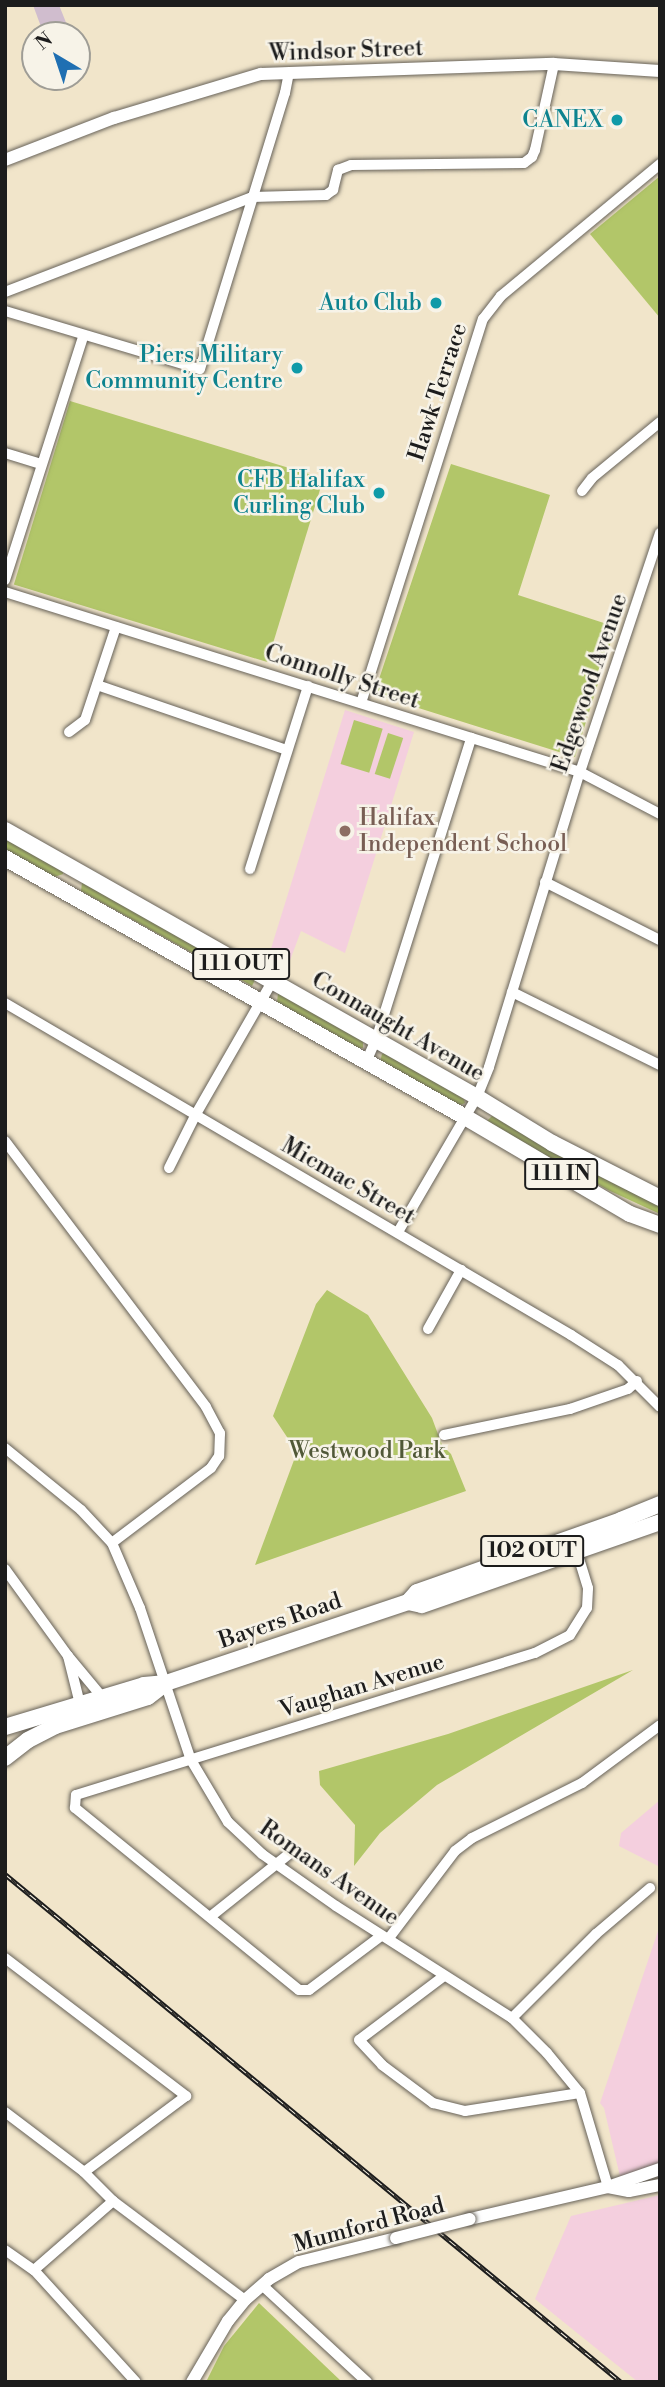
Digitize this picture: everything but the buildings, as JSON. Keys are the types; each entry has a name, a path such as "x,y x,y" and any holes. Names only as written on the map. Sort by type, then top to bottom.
{"main road":[{"name":"Connaught Avenue","path":"5,830 477,1097 552,1143 660,1198"},
{"name":"Connaught Avenue","path":"5,858 465,1117 630,1214 660,1225"},
{"path":"66,891 78,870"},
{"name":"Bayers Road","path":"5,1727 144,1685 166,1683 408,1602 417,1592 660,1504"},
{"name":"Bayers Road","path":"408,1602 422,1605 660,1522"},
{"name":"Bayers Road","path":"5,1758 28,1740 55,1726 148,1697 166,1683"}],"street":[{"name":"Windsor Street","path":"5,160 114,118 261,74 554,64 660,71"},
{"path":"5,292 252,197 327,195 333,190 338,170 351,165 524,163 533,156 554,64"},
{"path":"5,311 83,337 200,369 285,93 289,72"},
{"name":"Hawk Terrace","path":"361,703 483,319 501,296 660,164"},
{"path":"5,580 83,337"},
{"path":"582,491 592,478 660,422"},
{"path":"5,453 41,464"},
{"name":"Edgewood Avenue","path":"398,1232 477,1097 580,772 660,533"},
{"name":"Connolly Street","path":"5,592 580,772 660,814"},
{"path":"69,732 85,720 116,627"},
{"path":"97,685 287,750"},
{"path":"250,869 308,686"},
{"path":"366,1062 376,1040 471,738"},
{"path":"545,882 660,940"},
{"path":"169,1168 196,1114 272,982"},
{"path":"512,992 660,1065"},
{"name":"Micmac Street","path":"5,1003 590,1347 637,1381 660,1407"},
{"path":"5,1140 206,1407 220,1433 219,1456 211,1468 112,1543"},
{"path":"428,1329 461,1270"},
{"path":"444,1435 570,1409 628,1389 637,1381"},
{"name":"Romans Avenue","path":"5,1448 80,1510 112,1543 140,1608 191,1760 228,1822 262,1854 444,1976 512,2018 547,2053 580,2093 608,2187"},
{"name":"Vaughan Avenue","path":"210,1917 75,1808 76,1795 535,1653 570,1635 587,1608 587,1588 577,1551"},
{"path":"5,1569 68,1656 102,1697"},
{"path":"68,1656 80,1704"},
{"path":"289,1854 210,1917 299,1990 309,1990 385,1937 455,1851 472,1838 582,1783 660,1725"},
{"path":"512,2018 596,1934 650,1888"},
{"path":"5,1958 186,2096 84,2172"},
{"path":"444,1976 359,2040 382,2065 433,2103 465,2111 580,2093"},
{"path":"5,2112 84,2172 113,2202 245,2300"},
{"name":"Mumford Road","path":"192,2382 245,2300 262,2285 299,2262 608,2187 660,2169"},
{"name":"Mumford Road","path":"608,2187 629,2191 660,2185"},
{"path":"34,2270 113,2202"},
{"path":"5,2250 34,2270 136,2382"},
{"path":"262,2285 367,2382"}],"shaded area":[{"path":"33,5 59,5 65,21 39,21"},
{"name":"Halifax Independent School","path":"345,710 414,732 345,953 301,931 286,971 272,963 269,955"},
{"path":"660,1800 660,1867 619,1846 621,1833"},
{"path":"660,1925 660,2176 622,2185 604,2108 600,2103"},
{"path":"660,2195 660,2382 638,2382 535,2299 571,2216"}],"green space":[{"path":"660,176 660,318 590,234"},
{"path":"70,401 323,478 267,662 14,585"},
{"path":"451,464 550,495 518,595 613,626 610,645 575,757 374,694"},
{"path":"354,720 383,729 369,773 341,764"},
{"path":"388,733 403,738 390,779 375,774"},
{"path":"5,837 63,871 63,874 54,877 5,850"},
{"path":"86,881 256,978 252,986 81,891 82,883"},
{"path":"283,992 363,1039 363,1048 358,1048 277,1002 278,994"},
{"path":"386,1052 464,1099 465,1103 458,1106 380,1062 382,1054"},
{"path":"492,1116 660,1205 660,1214 608,1190 489,1124 487,1121"},
{"name":"Westwood Park","path":"327,1290 368,1315 432,1418 442,1445 451,1454 466,1491 255,1565 297,1452 273,1416 316,1304"},
{"path":"633,1670 437,1785 380,1833 354,1866 355,1825 320,1785 319,1771 448,1734"},
{"path":"259,2303 342,2382 206,2382 224,2346"}],"railway":[{"path":"5,1874 621,2382"}],"place":[{"name":"CANEX","path":"617,120"},
{"name":"Auto Club","path":"436,303"},
{"name":"Piers Military Community Centre","path":"297,368"},
{"name":"CFB Halifax Curling Club","path":"379,493"},
{"name":"Halifax Independent School","path":"345,831"}]}
